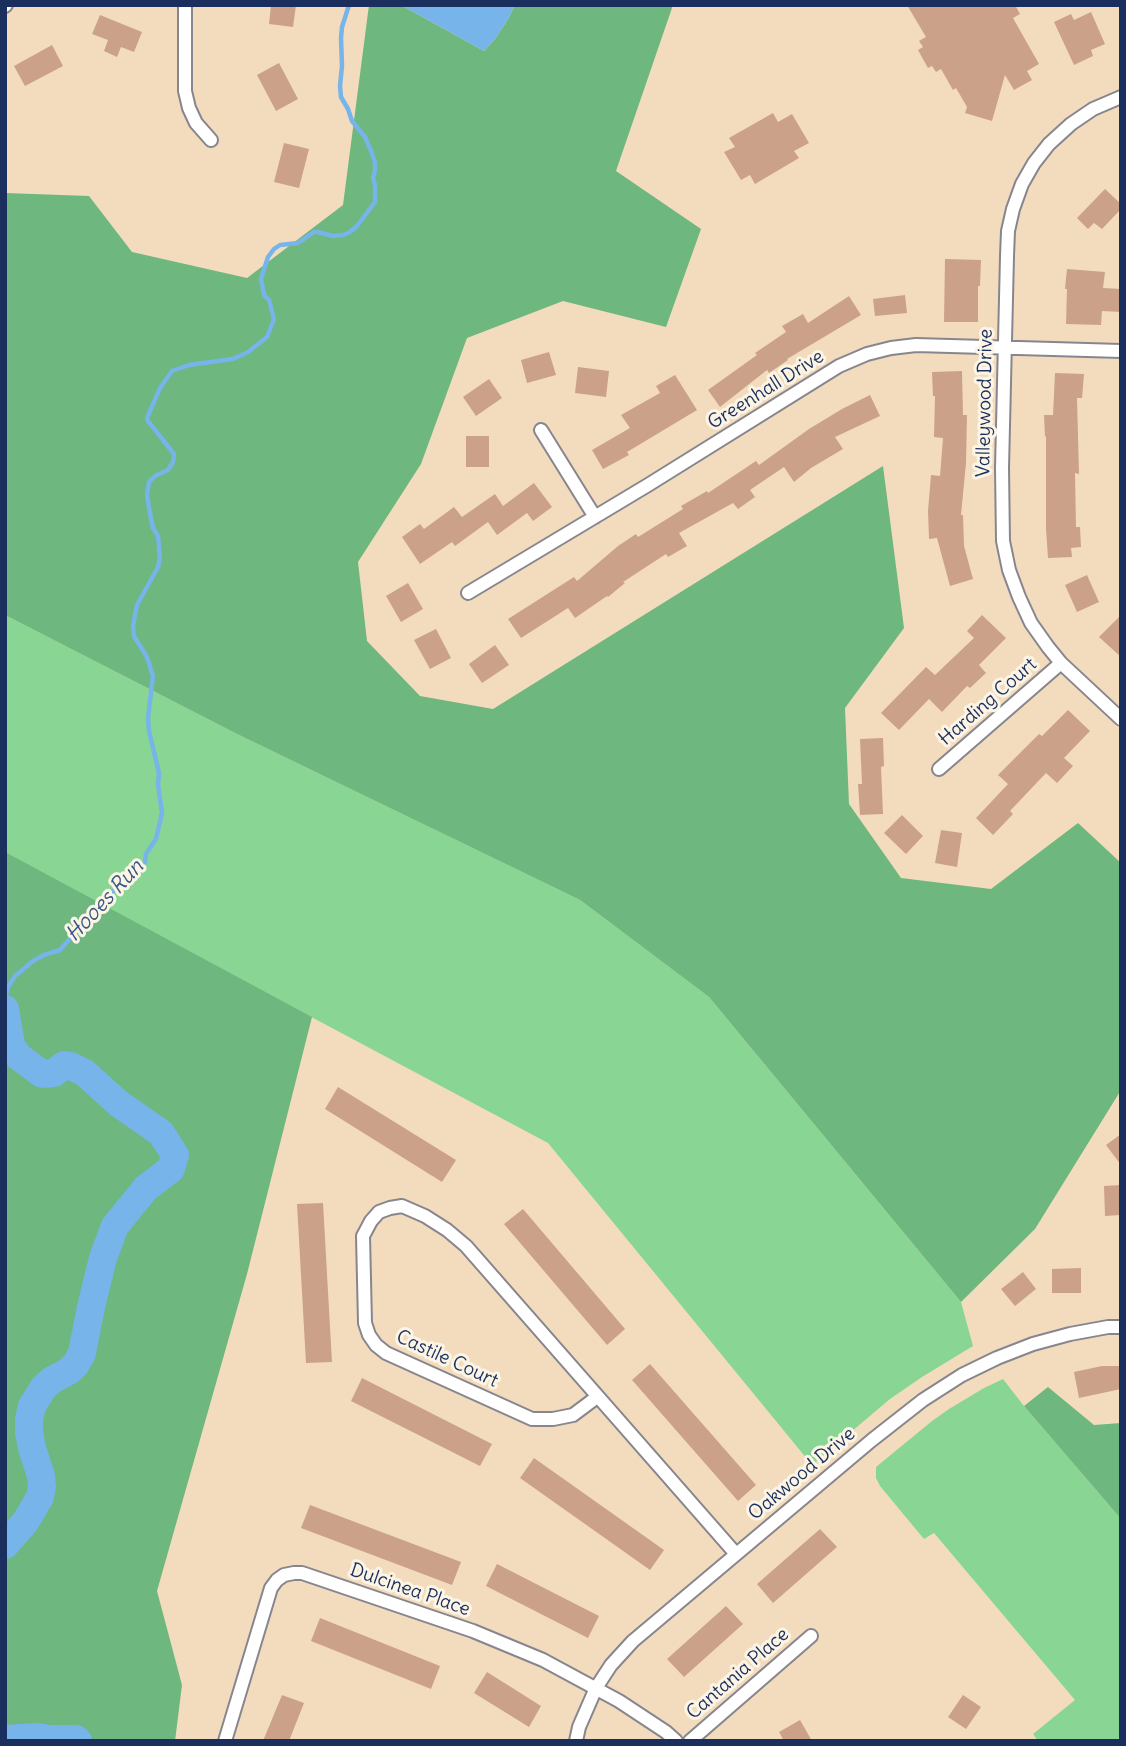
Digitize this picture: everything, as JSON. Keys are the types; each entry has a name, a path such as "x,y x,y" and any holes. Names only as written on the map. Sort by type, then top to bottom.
{"street":[{"path":"185,5 185,91 196,123 211,140"},
{"name":"Valleywood Drive","path":"1121,97 1093,109 1070,124 1049,144 1022,184 1013,209 1008,231 1002,468 1003,541 1009,570 1031,623 1061,663 1121,719"},
{"name":"Greenhall Drive","path":"468,593 839,366 867,354 916,345 1121,351"},
{"path":"541,430 595,517"},
{"name":"Harding Court","path":"939,769 1061,663"},
{"name":"Castile Court","path":"597,1397 573,1415 532,1419 386,1353 369,1335 366,1322 363,1236 371,1221 379,1212 402,1206 447,1230 466,1247 736,1554"},
{"name":"Oakwood Drive","path":"576,1741 579,1727 596,1688 611,1665 633,1641 923,1400 962,1375 1033,1344 1070,1334 1121,1327"},
{"name":"Dulcinea Place","path":"225,1741 271,1588 284,1575 293,1573 302,1573 493,1639 543,1660 596,1688 676,1741"},
{"name":"Cantania Place","path":"690,1741 811,1636"}],"green space":[{"path":"369,5 401,5 484,51 495,39 515,5 673,5 616,171 701,229 666,327 563,301 467,338 421,464 358,562 367,641 420,696 493,709 883,466 904,628 845,708 849,804 901,878 991,889 1078,823 1121,863 1121,1090 1035,1229 961,1302 709,997 580,900 237,734 5,615 5,193 89,196 132,252 247,278 343,205"},
{"path":"5,615 237,734 580,900 709,997 961,1302 973,1346 890,1399 812,1465 548,1143 5,854"},
{"path":"5,852 312,1017 247,1274 157,1591 182,1685 175,1741 5,1741"},
{"path":"1003,1379 1121,1519 1121,1741 1038,1741 1033,1734 1075,1700 934,1533 924,1539 876,1478 876,1467 932,1421"},
{"path":"1048,1387 1094,1425 1121,1423 1121,1519 1024,1406"}],"water":[{"path":"401,5 515,5 495,39 484,51"}],"building":[{"path":"271,5 296,5 293,27 269,24"},
{"path":"907,5 1015,5 1020,14 1013,18 1039,64 1027,71 1032,80 1014,90 1005,75 992,121 965,113 967,107 956,88 953,90 941,69 936,72 932,66 928,68 918,50 923,47 919,41 926,37"},
{"path":"1091,12 1105,44 1091,50 1093,56 1074,65 1054,22 1071,14 1074,20"},
{"path":"100,15 142,32 134,52 121,47 117,57 104,51 108,40 92,34"},
{"path":"52,45 63,66 25,86 14,66"},
{"path":"279,63 298,99 276,111 257,75"},
{"path":"773,113 778,122 792,114 809,143 794,151 799,158 755,184 750,175 741,180 724,152 735,147 729,138"},
{"path":"284,143 309,149 299,188 274,182"},
{"path":"1105,189 1121,204 1121,209 1102,229 1094,223 1088,229 1077,218"},
{"path":"945,259 981,260 978,322 944,322"},
{"path":"1067,269 1105,272 1103,288 1121,289 1121,312 1102,311 1101,325 1066,324"},
{"path":"905,295 907,313 875,316 873,299"},
{"path":"849,296 861,315 787,359 769,373 767,370 720,407 708,390 786,332 782,326 803,314 808,323"},
{"path":"549,352 556,375 527,383 521,360"},
{"path":"578,367 609,371 606,397 575,393"},
{"path":"962,371 963,415 967,415 961,515 964,546 973,579 950,586 937,538 929,539 931,475 940,476 943,438 934,437 935,396 932,372"},
{"path":"1055,373 1084,374 1082,398 1077,398 1079,474 1075,473 1076,527 1080,527 1081,547 1071,548 1072,557 1048,558 1044,415 1053,415"},
{"path":"675,375 697,410 603,469 592,450 630,428 621,415 660,393 656,386"},
{"path":"489,379 502,398 476,416 463,397"},
{"path":"870,395 880,416 835,437 843,449 811,468 794,482 784,467 750,490 755,497 738,509 733,503 679,533 687,546 668,557 666,554 575,618 568,608 521,638 508,619 574,577 577,581 618,546 683,509 681,506 707,491 708,493 756,461 759,465 809,429"},
{"path":"466,436 489,436 489,467 466,467"},
{"path":"534,483 552,507 533,521 527,513 497,535 488,522 455,546 452,542 420,564 402,537 420,524 424,529 454,507 462,517 495,494 503,506"},
{"path":"1087,575 1099,602 1077,612 1065,585"},
{"path":"408,583 423,609 401,622 386,596"},
{"path":"982,615 1006,638 979,665 986,673 970,688 967,686 942,712 929,699 899,730 881,713 926,667 935,675 974,638 967,631"},
{"path":"1121,615 1121,657 1099,637"},
{"path":"436,629 451,658 430,669 414,640"},
{"path":"495,645 509,665 482,683 469,664"},
{"path":"1068,710 1090,731 1064,758 1073,766 1057,783 1046,773 1010,811 1013,814 993,835 976,818 1008,784 998,775 1039,734 1042,736"},
{"path":"883,738 883,814 860,815 860,739"},
{"path":"902,815 923,836 906,854 884,833"},
{"path":"941,830 962,833 957,867 935,863"},
{"path":"338,1087 456,1160 442,1182 325,1109"},
{"path":"1121,1134 1121,1165 1106,1145"},
{"path":"1121,1185 1121,1215 1105,1216 1104,1186"},
{"path":"323,1203 332,1362 306,1363 297,1204"},
{"path":"523,1209 625,1329 607,1345 504,1224"},
{"path":"1081,1268 1081,1293 1052,1293 1052,1269"},
{"path":"1023,1272 1036,1289 1015,1306 1001,1289"},
{"path":"650,1364 756,1485 738,1501 632,1380"},
{"path":"1102,1366 1121,1366 1121,1389 1079,1398 1074,1372"},
{"path":"362,1378 492,1444 480,1466 351,1401"},
{"path":"534,1458 664,1550 650,1570 520,1478"},
{"path":"310,1505 461,1562 452,1585 301,1528"},
{"path":"820,1529 837,1547 773,1603 757,1584"},
{"path":"497,1564 599,1616 588,1638 486,1586"},
{"path":"726,1606 743,1624 684,1677 667,1659"},
{"path":"320,1618 440,1666 431,1689 311,1641"},
{"path":"487,1672 541,1706 529,1727 474,1693"},
{"path":"282,1695 304,1703 289,1741 263,1741"},
{"path":"963,1695 981,1707 966,1729 948,1717"},
{"path":"800,1720 812,1741 784,1741 779,1732"}],"waterway":[{"name":"Hooes Run","path":"5,999 15,976 33,961 60,950 109,894 140,870 156,839 162,813 159,773 148,718 153,676 147,657 134,636 133,626 137,605 158,567 160,558 158,536 153,528 147,495 149,482 168,470 174,454 147,418 160,388 172,371 189,365 233,359 248,352 267,337 274,319 261,279 268,257 274,249 280,245 298,243 314,232 333,236 350,232 375,202 375,162 365,137 352,121 341,97 341,38 349,5"},
{"name":"Hooes Run","path":"5,1009 11,1045 18,1056 42,1074 54,1073 64,1065 85,1073 118,1103 161,1133 175,1155 171,1169 146,1188 115,1226 103,1258 82,1353 76,1364 44,1387 32,1406 29,1432 42,1487 40,1497 26,1521 5,1545"},
{"name":"Hooes Run","path":"5,1739 38,1737 78,1741"}]}
